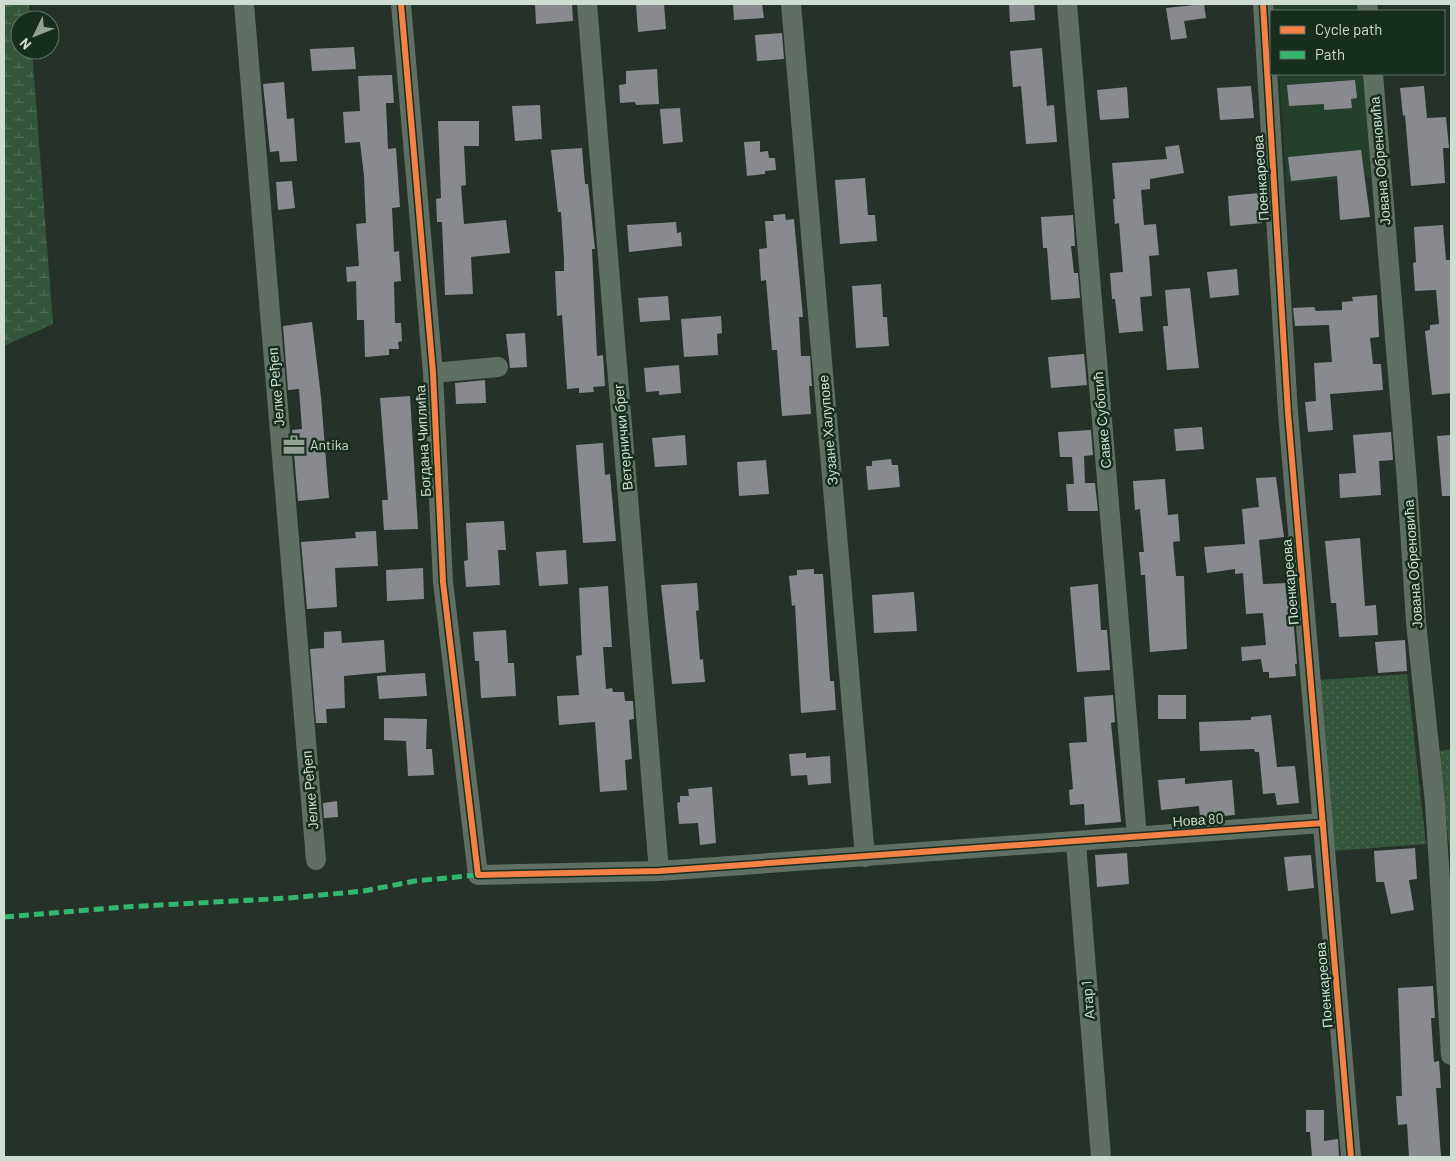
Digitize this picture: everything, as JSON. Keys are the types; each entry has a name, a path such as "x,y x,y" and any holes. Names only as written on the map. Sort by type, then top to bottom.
{"street":[{"name":"Јелке Ређеп","path":"244,4 316,860"},
{"name":"Богдана Чиплића","path":"401,4 433,373 443,582 478,876"},
{"name":"Ветернички брег","path":"587,4 659,871"},
{"name":"Зузане Халупове","path":"791,4 865,857"},
{"name":"Савке Суботић","path":"1067,4 1137,837"},
{"name":"Поенкареова","path":"1263,4 1288,413 1351,1157"},
{"name":"Јована Обреновића","path":"1373,75 1406,473 1416,622 1436,803 1451,1055"},
{"path":"433,373 498,367"},
{"name":"Нова 80","path":"478,876 659,871 1323,824"},
{"name":"Атар 1","path":"1076,842 1101,1157"}],"shaded area":[{"path":"1274,4 1359,4 1360,10 1274,10"},
{"path":"1279,75 1365,75 1372,177 1287,183"}],"green space":[{"path":"4,4 29,4 29,10 10,10 10,60 33,60 53,324 4,346"},
{"path":"1407,674 1426,844 1332,851 1318,680"},
{"path":"1451,749 1451,865 1439,751"}],"building":[{"path":"535,4 572,4 573,21 536,24"},
{"path":"636,4 664,4 666,29 638,32"},
{"path":"733,4 762,4 764,18 734,20"},
{"path":"1009,4 1034,4 1035,20 1010,22"},
{"path":"1204,4 1206,18 1184,21 1187,38 1171,40 1166,8"},
{"path":"782,33 784,59 757,61 755,35"},
{"path":"354,47 356,69 312,71 310,49"},
{"path":"1042,48 1047,106 1054,105 1057,142 1026,144 1021,86 1013,87 1010,51"},
{"path":"657,69 659,104 636,105 635,102 620,103 619,85 626,84 626,71"},
{"path":"392,75 394,103 386,103 388,149 396,148 400,207 392,208 394,252 399,251 401,281 394,282 395,323 401,323 402,341 398,342 399,349 389,349 389,355 365,357 364,320 357,320 356,281 347,282 346,267 359,266 356,224 366,223 364,176 360,142 345,143 343,112 360,111 358,76"},
{"path":"1355,80 1357,98 1351,99 1352,108 1324,110 1324,104 1289,106 1287,85"},
{"path":"284,82 287,119 294,118 297,161 280,162 279,151 270,152 263,84"},
{"path":"1251,86 1254,118 1220,120 1217,88"},
{"path":"1424,86 1427,118 1446,117 1449,148 1443,148 1445,183 1411,186 1405,115 1403,116 1400,88"},
{"path":"1127,87 1129,118 1100,120 1097,90"},
{"path":"540,105 542,139 515,141 512,106"},
{"path":"680,108 683,142 663,144 660,109"},
{"path":"438,121 479,121 479,146 464,146 466,185 461,186 464,224 506,220 510,253 471,257 473,294 445,295 442,222 437,222 436,199 441,198"},
{"path":"760,141 760,152 768,151 769,158 775,158 776,170 765,171 765,174 747,176 744,142"},
{"path":"1179,145 1184,173 1150,179 1150,189 1141,190 1144,225 1156,224 1159,255 1149,256 1152,296 1140,297 1143,331 1119,333 1115,299 1112,299 1110,273 1123,272 1119,223 1115,224 1112,163 1167,159 1165,147"},
{"path":"582,148 585,184 588,184 595,249 592,249 597,356 603,355 605,386 593,387 594,392 579,393 579,388 567,389 562,315 557,316 555,271 564,271 564,258 561,212 558,212 551,150"},
{"path":"1361,150 1370,217 1340,220 1337,176 1291,181 1288,157"},
{"path":"865,178 868,215 875,215 877,241 840,244 835,180"},
{"path":"292,181 295,208 278,210 276,182"},
{"path":"1259,193 1262,223 1230,226 1228,196"},
{"path":"785,214 786,220 794,219 803,317 799,317 801,356 810,356 812,386 809,386 811,414 782,416 777,350 772,350 766,280 761,281 759,249 767,248 765,221 774,221 773,215"},
{"path":"1073,215 1075,246 1071,246 1074,273 1078,273 1080,298 1051,300 1047,248 1043,248 1041,217"},
{"path":"676,222 677,233 681,232 682,246 629,252 627,225"},
{"path":"1443,225 1446,260 1451,260 1451,393 1432,395 1425,331 1430,330 1430,325 1439,324 1436,290 1415,291 1413,263 1416,262 1414,227"},
{"path":"1237,269 1239,295 1210,298 1207,272"},
{"path":"881,284 883,317 887,317 889,346 856,348 852,286"},
{"path":"1190,288 1199,368 1167,370 1163,326 1168,326 1165,290"},
{"path":"1377,295 1379,337 1370,338 1373,364 1381,364 1383,390 1330,394 1333,430 1308,432 1305,402 1316,401 1314,363 1332,362 1329,325 1295,326 1293,308 1314,307 1316,311 1342,310 1342,302 1353,301 1352,297"},
{"path":"668,296 670,320 640,322 638,298"},
{"path":"721,316 722,333 717,334 718,355 684,357 681,319"},
{"path":"312,322 321,397 329,498 298,501 292,430 302,429 299,389 288,390 283,326"},
{"path":"525,333 527,367 510,368 506,334"},
{"path":"1084,354 1087,385 1051,388 1048,357"},
{"path":"679,365 681,393 659,395 659,391 646,392 644,368"},
{"path":"485,380 486,403 456,404 455,383"},
{"path":"410,396 418,529 384,530 382,500 388,500 380,398"},
{"path":"1202,427 1204,449 1176,451 1174,429"},
{"path":"1091,430 1093,455 1084,456 1085,483 1095,483 1098,511 1068,511 1066,484 1074,484 1072,457 1060,457 1058,432"},
{"path":"1391,432 1393,460 1379,461 1381,495 1340,498 1339,474 1356,473 1353,435"},
{"path":"685,435 687,465 655,467 652,438"},
{"path":"1451,435 1451,496 1442,496 1437,436"},
{"path":"603,443 605,475 610,474 616,541 583,543 576,445"},
{"path":"891,459 892,465 898,465 900,487 868,490 866,466 872,466 872,461"},
{"path":"766,460 769,494 739,496 737,462"},
{"path":"1276,477 1284,537 1259,540 1263,584 1287,583 1290,617 1293,616 1297,664 1295,664 1296,676 1269,678 1269,672 1263,672 1261,659 1242,661 1241,647 1266,645 1263,613 1246,614 1243,573 1235,574 1235,569 1207,573 1204,547 1245,544 1242,509 1259,507 1256,478"},
{"path":"1165,479 1168,515 1178,514 1180,541 1173,542 1176,576 1184,576 1187,649 1150,652 1145,575 1141,575 1139,552 1144,552 1140,509 1135,510 1133,481"},
{"path":"504,521 506,550 498,550 500,585 466,587 464,561 468,560 466,523"},
{"path":"376,531 378,566 335,568 337,607 307,609 301,542 356,538 355,532"},
{"path":"1360,538 1365,606 1376,605 1378,635 1339,637 1336,603 1331,603 1325,541"},
{"path":"566,550 568,584 539,586 536,552"},
{"path":"423,568 424,599 387,601 386,570"},
{"path":"814,569 814,574 823,574 830,681 834,681 836,710 801,713 795,605 792,606 789,576 797,575 797,570"},
{"path":"697,583 699,610 696,611 700,660 703,659 705,682 672,684 661,585"},
{"path":"1098,584 1101,630 1107,630 1110,670 1077,672 1070,587"},
{"path":"608,586 612,647 603,647 606,689 612,688 613,692 624,692 625,701 633,701 634,719 629,720 632,759 625,760 627,790 600,792 595,722 559,725 557,696 579,695 576,656 582,655 579,588"},
{"path":"914,592 917,631 874,633 872,595"},
{"path":"506,630 508,663 514,663 516,696 481,698 479,661 475,661 473,632"},
{"path":"341,631 342,643 384,640 386,672 344,676 345,708 326,709 327,723 316,723 310,649 324,648 324,632"},
{"path":"1405,640 1407,671 1378,673 1375,642"},
{"path":"425,673 427,696 379,699 377,676"},
{"path":"1113,695 1115,722 1111,723 1121,822 1085,825 1084,804 1070,805 1069,790 1073,789 1069,743 1087,742 1084,697"},
{"path":"1158,695 1186,695 1186,719 1158,719"},
{"path":"1271,715 1277,767 1295,766 1299,803 1277,805 1275,793 1263,794 1259,752 1255,752 1254,749 1200,751 1199,722 1251,720 1251,717"},
{"path":"384,718 427,719 426,749 432,749 434,775 408,776 406,741 384,740"},
{"path":"806,753 806,758 830,756 831,783 808,785 807,775 791,776 789,754"},
{"path":"1185,778 1185,784 1232,780 1235,815 1200,818 1199,806 1161,810 1158,780"},
{"path":"712,787 716,843 700,845 698,823 679,824 677,803 680,802 680,796 689,796 688,789"},
{"path":"337,801 338,817 324,818 323,803"},
{"path":"1415,848 1417,879 1409,880 1414,910 1391,914 1384,882 1376,882 1374,851"},
{"path":"1127,853 1129,884 1097,887 1095,855"},
{"path":"1311,855 1314,888 1288,891 1284,857"},
{"path":"1433,986 1435,1018 1431,1018 1434,1062 1439,1061 1441,1088 1436,1088 1441,1157 1409,1157 1407,1124 1398,1125 1396,1096 1402,1096 1398,988"},
{"path":"1306,1110 1324,1110 1324,1141 1338,1139 1339,1157 1312,1157 1310,1132 1306,1132"}],"marked path":[{"path":"4,917 124,907 289,898 364,891 415,881 478,875"}],"cycle path":[{"path":"401,4 433,373 443,582 478,875 659,871 1323,823"},
{"path":"1263,4 1288,413 1351,1157"}],"place":[{"name":"Antika","path":"294,445"}]}
